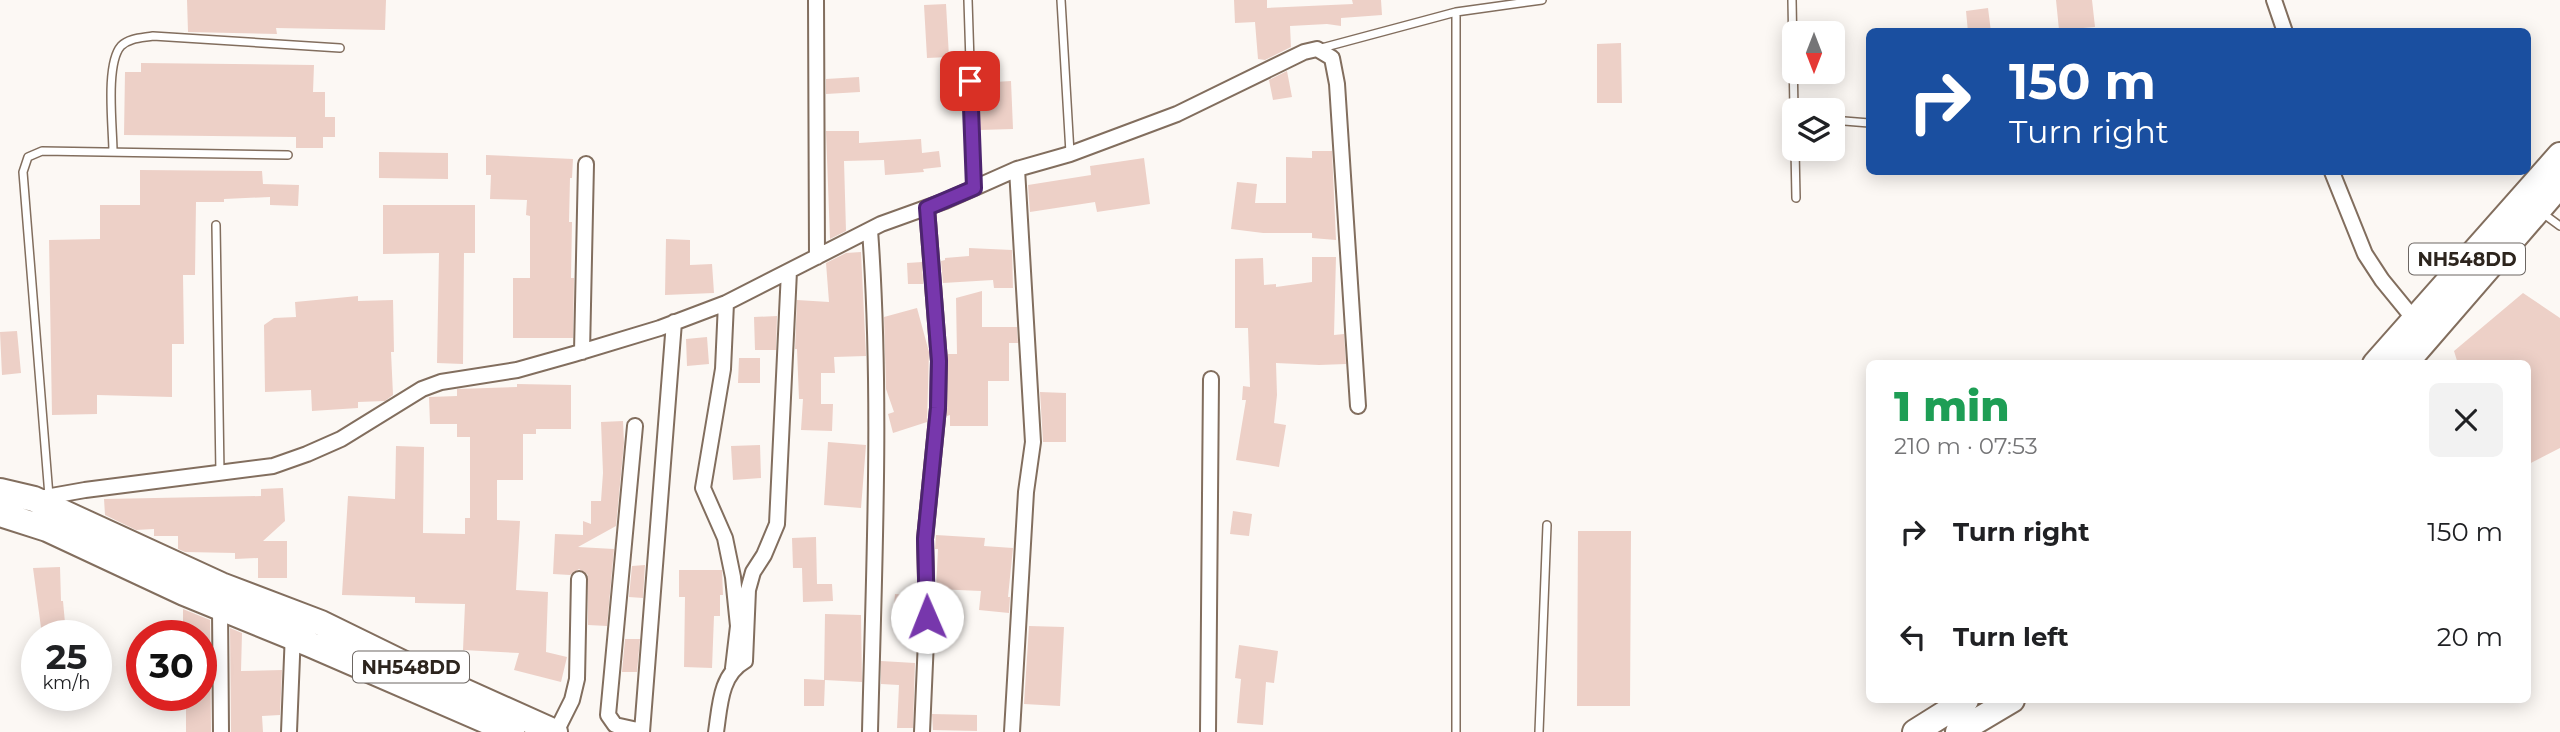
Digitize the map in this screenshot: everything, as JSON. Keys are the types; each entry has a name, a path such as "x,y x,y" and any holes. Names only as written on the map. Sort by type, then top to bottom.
{"highway":[{"name":"NH548DD","path":"2407,360 2421,327 2560,155"},
{"name":"NH548DD","path":"2380,360 2421,327 2539,210 2560,185"},
{"name":"NH548DD","path":"0,491 221,585 294,613 479,708 512,732"},
{"name":"NH548DD","path":"0,513 36,506 220,608 479,708 555,732"},
{"path":"1915,732 1961,703"},
{"path":"1958,732 2007,703"}],"street":[{"path":"816,0 817,257"},
{"path":"2274,0 2284,28"},
{"path":"36,506 85,489 273,466 307,454 341,439 422,389 441,382 517,370 582,352 726,303 870,230 1017,170 1070,154 1177,114 1304,52 1317,49 1332,58 1337,84 1358,406"},
{"path":"582,352 586,164"},
{"path":"1012,732 1026,492 1033,442 1017,170"},
{"path":"2333,175 2365,254 2421,327"},
{"path":"922,732 927,617 925,539 938,408 939,361 927,208"},
{"path":"870,230 878,424 870,732"},
{"path":"733,667 745,661 748,590 753,572 764,555 777,524 789,271"},
{"path":"716,732 725,681 733,667 738,626 733,577 725,538 704,488 723,369 726,303"},
{"path":"635,426 608,715 615,725 642,732 674,322"},
{"path":"1208,732 1211,379"},
{"path":"555,732 572,700 577,679 579,579"},
{"path":"220,608 221,732"},
{"path":"289,732 294,613"}],"lane":[{"path":"968,0 974,188"},
{"path":"1061,0 1070,154"},
{"path":"1317,49 1456,12 1542,0"},
{"path":"1792,0 1794,98"},
{"path":"1456,12 1456,732"},
{"path":"113,152 114,60 121,47 132,39 152,36 340,48"},
{"path":"1845,121 1866,123"},
{"path":"36,506 23,172 28,156 42,151 288,155"},
{"path":"1795,161 1796,198"},
{"path":"2539,210 2560,226"},
{"path":"216,225 220,474"},
{"path":"1539,732 1547,524"}],"building":[{"path":"187,0 386,0 385,30 276,28 277,34 188,32"},
{"path":"1234,0 1267,0 1267,8 1381,0 1382,15 1341,18 1341,26 1290,26 1291,47 1265,60 1258,59 1255,22 1235,23"},
{"path":"2056,0 2092,0 2095,27 2059,28"},
{"path":"946,4 949,57 927,58 924,5"},
{"path":"1988,8 1990,28 1968,28 1966,11"},
{"path":"1621,43 1622,103 1597,103 1597,44"},
{"path":"141,63 314,65 313,92 325,92 325,117 335,117 335,137 323,137 323,148 296,148 296,137 124,135 125,72 141,72"},
{"path":"1287,71 1292,97 1273,100 1269,80"},
{"path":"859,77 860,92 826,94 826,79"},
{"path":"1011,81 1013,129 979,130 978,83"},
{"path":"826,131 859,131 859,143 921,139 922,153 939,151 941,167 923,169 924,172 885,175 884,160 844,161 846,231 830,239"},
{"path":"1312,151 1332,151 1336,240 1312,238 1312,233 1263,233 1231,229 1237,182 1257,184 1255,203 1286,203 1286,157 1312,158"},
{"path":"379,152 448,153 448,179 379,178"},
{"path":"486,155 573,159 569,222 572,222 571,278 574,278 573,338 513,338 513,278 530,278 530,216 526,215 527,200 490,199 491,175 486,175"},
{"path":"1144,158 1150,204 1097,212 1095,202 1030,212 1028,185 1091,175 1090,166"},
{"path":"140,170 262,171 263,184 299,185 298,206 270,205 270,197 196,202 195,275 183,275 184,344 172,344 172,397 97,395 97,414 52,415 49,240 100,239 100,205 140,205"},
{"path":"383,205 475,205 475,253 464,253 463,364 437,363 439,253 383,254"},
{"path":"666,239 690,240 690,265 712,264 714,293 665,295"},
{"path":"969,248 1012,250 1013,288 994,288 993,280 943,283 941,261 945,258 969,256"},
{"path":"861,252 866,356 834,357 835,373 821,373 821,404 833,404 832,431 801,430 803,399 799,399 795,349 797,300 829,302 826,263 846,253"},
{"path":"1312,257 1336,257 1334,335 1344,334 1346,364 1276,363 1274,423 1286,425 1279,467 1236,460 1246,400 1242,400 1243,386 1250,387 1248,328 1235,328 1235,259 1263,258 1264,285 1276,284 1276,287 1312,282"},
{"path":"922,262 923,284 908,284 907,263"},
{"path":"982,291 982,327 1017,327 1018,343 1009,343 1009,381 988,381 988,426 950,426 950,415 947,416 948,354 957,354 956,298"},
{"path":"2523,293 2560,318 2560,448 2531,463 2531,360 2457,360 2454,351"},
{"path":"358,296 358,301 393,300 393,395 385,401 358,402 358,408 312,411 311,390 265,392 264,325 274,318 296,317 295,302"},
{"path":"917,308 929,352 927,422 893,433 888,414 894,412 886,389 884,317"},
{"path":"777,316 776,350 755,350 754,317"},
{"path":"17,331 21,373 2,375 0,332"},
{"path":"707,337 709,364 687,366 686,339"},
{"path":"739,358 760,358 760,383 738,383"},
{"path":"517,384 571,385 571,429 536,429 536,434 523,434 523,480 497,480 497,520 520,521 516,590 548,592 546,652 567,657 561,682 514,670 519,653 463,650 465,604 415,603 415,597 342,595 348,496 395,499 396,446 424,447 423,533 465,534 465,518 470,518 470,437 457,437 457,424 430,424 429,397 457,396 457,389 517,387"},
{"path":"1040,392 1066,393 1066,442 1043,442"},
{"path":"623,421 624,443 616,526 578,547 614,549 607,626 588,625 588,575 579,569 570,575 553,574 555,534 583,535 583,521 591,524 591,501 601,501 601,422"},
{"path":"828,442 866,445 861,508 824,505"},
{"path":"760,445 761,478 733,480 731,446"},
{"path":"283,488 285,521 263,541 287,541 287,578 258,578 258,558 235,559 235,553 185,552 178,549 178,536 154,536 154,529 136,530 105,515 104,499 261,496 261,489"},
{"path":"1233,511 1252,514 1249,536 1230,534"},
{"path":"1578,531 1631,531 1630,706 1577,706"},
{"path":"936,535 985,538 984,546 1013,548 1009,613 979,610 981,591 936,589"},
{"path":"816,537 817,584 832,584 833,601 803,602 802,568 793,568 792,538"},
{"path":"645,565 643,598 629,597 632,566"},
{"path":"60,567 65,620 40,620 33,568"},
{"path":"679,570 722,570 723,595 720,595 720,616 714,616 712,668 684,667 685,597 679,597"},
{"path":"895,594 908,595 907,619 893,618"},
{"path":"183,609 210,620 183,620"},
{"path":"825,614 861,615 862,682 825,680 824,706 804,706 804,679 824,680"},
{"path":"1029,626 1064,627 1060,706 1024,704"},
{"path":"230,628 242,633 241,671 282,670 280,715 262,716 263,732 231,732"},
{"path":"625,639 640,639 637,672 622,672"},
{"path":"1239,645 1278,651 1274,683 1266,682 1263,725 1237,723 1241,679 1235,678"},
{"path":"881,661 915,663 913,728 897,728 899,685 881,684"},
{"path":"186,711 211,711 211,732 186,732"},
{"path":"932,714 977,715 977,731 933,730"}],"route":[{"path":"927,617 925,539 938,408 939,361 927,208 974,188 970,81"}]}
